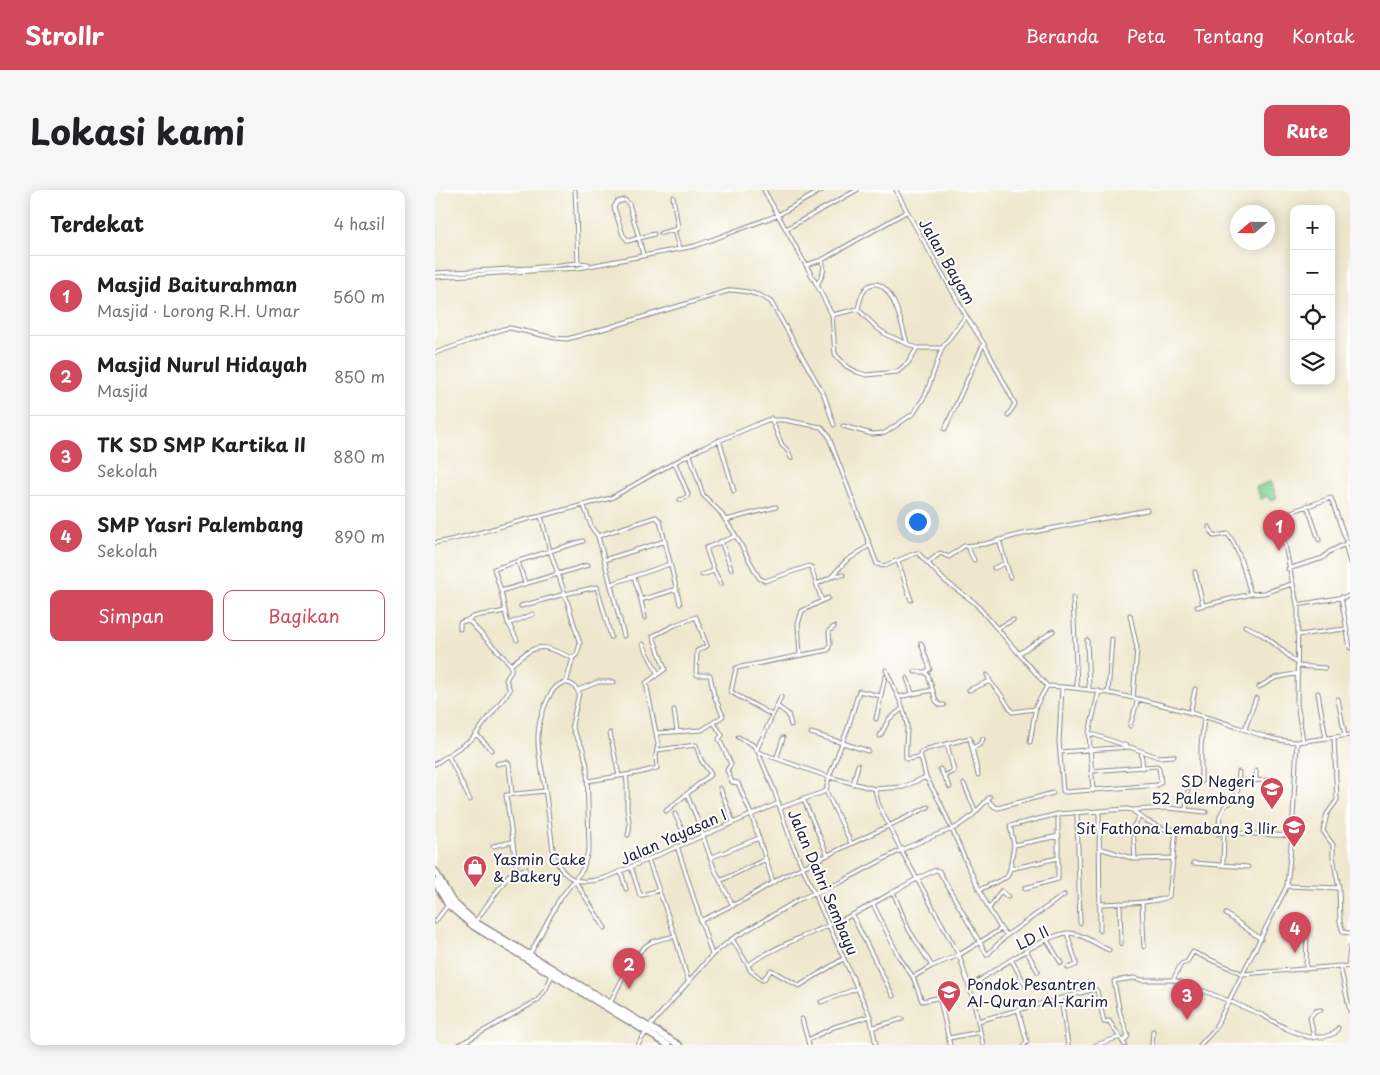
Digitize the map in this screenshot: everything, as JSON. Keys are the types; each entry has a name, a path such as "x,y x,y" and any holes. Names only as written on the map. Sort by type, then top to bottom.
{"highway":[{"path":"435,871 450,903 475,922 528,957 551,975 679,1045"},
{"path":"435,882 450,903 473,926 610,1003 668,1045"}],"street":[{"path":"575,190 579,268"},
{"path":"764,190 817,284 832,315 835,354 846,366 866,375 897,372 908,363 917,348"},
{"path":"435,277 579,268 591,264 695,246 778,215 822,190"},
{"path":"785,229 857,190"},
{"name":"Jalan Bayam","path":"896,190 966,316 984,344 1015,404 1008,415"},
{"path":"661,233 674,230 678,226 673,197"},
{"path":"643,255 639,238 627,201 617,202 614,207 625,238 628,241 639,238 654,234"},
{"path":"806,265 822,260 907,212"},
{"path":"674,230 679,248"},
{"path":"817,284 824,272 822,260"},
{"path":"435,273 531,268 578,263 591,264"},
{"path":"858,309 863,292 869,285 876,284 885,288 901,320 907,344"},
{"path":"435,353 509,328 567,339 617,326 731,290 749,292 765,297 775,308 824,395 835,426"},
{"path":"858,309 887,335 917,348 942,348"},
{"path":"832,315 858,309"},
{"path":"843,426 872,434 885,433 914,413 926,394 942,348 966,316"},
{"path":"945,429 984,344"},
{"path":"771,418 782,445 788,451 791,458"},
{"path":"435,543 461,539 494,527 584,506 616,496 653,474 719,440 771,418 821,428 825,430 879,566 917,553 945,582 974,602 1047,686 1077,687 1138,699 1245,729 1280,741 1297,742 1350,735"},
{"path":"719,440 734,491"},
{"path":"691,455 701,493 725,520 762,580 808,566 811,567 822,601"},
{"path":"675,463 688,494 687,497 680,500"},
{"path":"1303,741 1297,703 1297,605 1278,517 1307,505 1331,498 1347,543 1350,563"},
{"path":"1307,505 1319,540"},
{"path":"584,506 597,536 624,636"},
{"path":"725,520 776,508"},
{"path":"928,563 941,553 949,557 962,547 1147,510"},
{"path":"541,516 550,551 580,644 577,654 573,659 566,683"},
{"path":"597,536 656,517 660,521 680,604"},
{"path":"1209,527 1214,536 1228,534 1237,548 1251,594"},
{"path":"721,584 706,548 736,536"},
{"path":"999,540 1011,577"},
{"path":"517,640 504,612 501,591 494,569 583,541"},
{"path":"604,560 665,541"},
{"path":"721,541 731,569"},
{"path":"1288,569 1323,558 1329,552 1347,543"},
{"path":"817,584 832,576 846,561 870,545"},
{"path":"967,546 974,560"},
{"path":"517,561 525,583"},
{"path":"898,561 911,600"},
{"path":"994,568 1006,563"},
{"path":"611,584 670,564"},
{"path":"501,591 588,565"},
{"path":"702,576 714,571"},
{"path":"1195,572 1203,605"},
{"path":"832,576 843,575"},
{"path":"634,576 645,618"},
{"path":"1197,607 1251,594 1264,593 1292,584"},
{"path":"521,606 597,587 611,637"},
{"path":"641,600 677,589"},
{"path":"1297,605 1350,596"},
{"path":"800,655 798,624 802,611 828,598"},
{"path":"1073,598 1077,687"},
{"path":"1341,598 1345,629 1350,648"},
{"path":"460,629 460,623 478,615 504,612"},
{"path":"509,624 533,614"},
{"path":"1130,615 1137,648 1133,698"},
{"path":"588,781 657,768 657,733 646,683 665,670 665,668 653,635 675,624 697,617 707,646 697,651 696,673 697,675 710,675 714,695 723,717 702,730 657,733"},
{"path":"435,764 469,742 510,691 506,680 511,671 511,665 466,620"},
{"path":"998,628 1013,620"},
{"path":"1245,626 1273,641 1298,665 1325,668"},
{"path":"772,715 731,692 737,667 828,650 830,644 829,631 834,627"},
{"path":"1298,635 1345,629"},
{"path":"1019,653 1053,631"},
{"path":"1108,693 1112,639"},
{"path":"1087,640 1089,689"},
{"path":"915,672 925,672 930,669 921,643"},
{"path":"643,644 658,674"},
{"path":"511,665 524,654 540,646 573,659"},
{"path":"886,670 903,709 907,725 906,759 920,757"},
{"path":"925,672 928,675 936,701 940,705 944,705"},
{"path":"1259,687 1275,678 1298,673"},
{"path":"987,675 1012,712 1035,709"},
{"path":"876,719 885,677"},
{"path":"907,678 913,693"},
{"path":"578,690 601,681 614,682"},
{"path":"969,690 990,681"},
{"path":"528,957 559,900 575,881 585,864 589,848 588,781 585,757 572,724 579,698 578,690 566,683 559,685 552,693 540,719 538,741 554,856 561,870 575,881 605,928"},
{"path":"1030,742 1035,709 1047,686"},
{"path":"1062,687 1059,741 1063,791 1093,791 1158,785 1161,782 1158,757"},
{"path":"1190,714 1195,689"},
{"path":"898,697 933,690"},
{"path":"851,843 826,791 829,777 843,743 859,691 881,696"},
{"path":"1093,791 1089,733 1099,691"},
{"path":"1317,693 1326,739"},
{"path":"757,750 781,697"},
{"path":"1245,729 1256,698"},
{"path":"1129,726 1138,699"},
{"path":"1338,699 1345,736"},
{"path":"777,706 788,714 791,725"},
{"path":"879,736 889,719 903,709"},
{"path":"674,710 677,731"},
{"path":"1201,782 1201,747 1204,717"},
{"path":"714,723 722,735 719,739 731,764 727,770 732,782 738,784 751,814 773,882"},
{"path":"609,733 619,776"},
{"path":"811,733 867,750"},
{"path":"1089,733 1158,757 1174,756"},
{"path":"476,734 491,750"},
{"path":"738,737 747,741 757,750 829,777 875,789 903,787 926,777"},
{"path":"777,757 783,738"},
{"path":"977,775 969,738 921,751 920,753 926,777 940,802 979,890 1001,929 1007,935"},
{"path":"1334,738 1337,800 1327,814 1323,831 1332,844 1339,888 1340,922 1343,932 1350,932"},
{"path":"972,748 979,746 983,739"},
{"path":"1200,1045 1214,1030 1287,886 1292,836 1297,742"},
{"path":"944,776 954,771 947,744"},
{"path":"657,750 694,745 697,747 702,762 711,775 666,811"},
{"path":"1060,752 1130,747"},
{"name":"Jalan Dahri Sembayu","path":"757,750 813,893 870,1016 876,1045"},
{"path":"1141,751 1143,768"},
{"path":"448,756 470,800"},
{"path":"497,764 507,762 509,764 513,794"},
{"path":"853,784 857,765"},
{"path":"1091,771 1158,766"},
{"path":"939,769 950,787"},
{"path":"1256,771 1256,780"},
{"path":"1218,834 1220,816 1225,806 1237,798 1239,772"},
{"path":"626,775 629,835"},
{"path":"1238,781 1270,780"},
{"path":"964,784 976,812"},
{"path":"720,788 733,822"},
{"path":"875,789 878,803 901,850 959,955 983,1045"},
{"path":"517,871 505,796 545,791"},
{"name":"Jalan Yayasan I","path":"575,881 601,879 621,872 751,814 826,791"},
{"path":"1185,809 1188,791"},
{"path":"638,1045 647,1029 688,981 712,955 732,939 813,893 841,882 931,836 951,829 976,812 988,799 998,808 1053,793"},
{"path":"687,795 710,858 733,906"},
{"path":"803,798 827,854"},
{"path":"701,921 733,906 802,866 928,807"},
{"path":"979,890 1005,878 1010,869 1014,845 1010,826 1058,814 1125,809 1168,808 1206,812"},
{"path":"1132,810 1155,826 1164,829 1218,834 1224,832 1292,836"},
{"path":"1099,812 1100,931"},
{"path":"1077,813 1080,922"},
{"path":"675,814 688,842"},
{"path":"1025,888 1057,880 1058,814"},
{"path":"1135,859 1133,827 1140,816"},
{"path":"1099,904 1142,902 1169,896 1176,830"},
{"path":"1223,865 1224,832"},
{"path":"1014,845 1059,836"},
{"path":"710,858 759,838"},
{"path":"493,846 512,842"},
{"path":"677,846 712,955"},
{"path":"1099,848 1135,859 1174,858"},
{"path":"1010,869 1058,858"},
{"path":"648,859 675,936 688,981"},
{"path":"720,881 766,859"},
{"path":"1193,863 1248,867"},
{"path":"631,867 641,895 659,890"},
{"path":"475,922 509,875 526,869"},
{"path":"748,965 776,948 852,915 916,879 936,870 939,871 987,955 1007,935 1064,894"},
{"path":"621,872 626,889"},
{"path":"1287,886 1339,888"},
{"path":"989,909 1001,891 1008,897"},
{"path":"893,892 909,930 932,966"},
{"path":"1142,902 1143,947"},
{"path":"435,922 450,903"},
{"path":"1120,903 1121,944"},
{"path":"873,904 899,957 913,977 922,1001 937,998 940,1000 950,1045"},
{"path":"1226,914 1261,939"},
{"path":"852,915 893,996"},
{"path":"913,977 932,966 959,955 1001,929"},
{"path":"1306,968 1307,932"},
{"path":"1067,933 1076,962 1075,966 1068,968"},
{"name":"LD II","path":"969,987 1047,940 1067,933 1076,934 1109,950"},
{"path":"610,1003 642,948 652,942 675,936"},
{"path":"732,939 750,970 762,980 771,970 799,986 843,959"},
{"path":"1047,940 1061,963"},
{"path":"1173,980 1181,964 1187,962 1193,952 1243,974 1306,968 1349,967 1350,946"},
{"path":"1027,952 1038,972"},
{"path":"1012,960 1026,986"},
{"path":"1340,966 1350,1011"},
{"path":"459,1045 538,1000 546,989 551,975"},
{"path":"978,1021 1095,989 1104,1022 1109,1021 1124,1043 1128,1036 1120,1013 1114,981 1134,978 1142,980 1173,980 1262,1015 1297,1034 1314,1038 1330,1035 1337,1031 1338,1028"},
{"path":"821,1002 858,988"},
{"path":"1061,999 1068,1045"},
{"path":"1018,1009 1027,1042 1024,1045"},
{"path":"1314,1038 1310,1017 1315,1011 1321,1010"},
{"path":"808,1040 834,1027 870,1016"},
{"path":"802,1019 809,1045"},
{"path":"873,1028 902,1019"},
{"path":"1152,1045 1153,1030"},
{"path":"949,1038 980,1032"},
{"path":"1096,1045 1120,1038"}],"green space":[{"path":"1271,481 1277,498 1270,501 1268,496 1261,499 1256,487"}],"place":[{"name":"Masjid Baiturahman","path":"1279,551"},
{"name":"SD Negeri 52 Palembang","path":"1272,810"},
{"name":"Sit Fathona Lemabang 3 Ilir","path":"1294,848"},
{"name":"Yasmin Cake & Bakery","path":"475,888"},
{"name":"SMP Yasri Palembang","path":"1295,953"},
{"name":"Masjid Nurul Hidayah","path":"629,989"},
{"name":"Pondok Pesantren Al-Quran Al-Karim","path":"949,1013"},
{"name":"TK SD SMP Kartika II","path":"1187,1020"}]}
